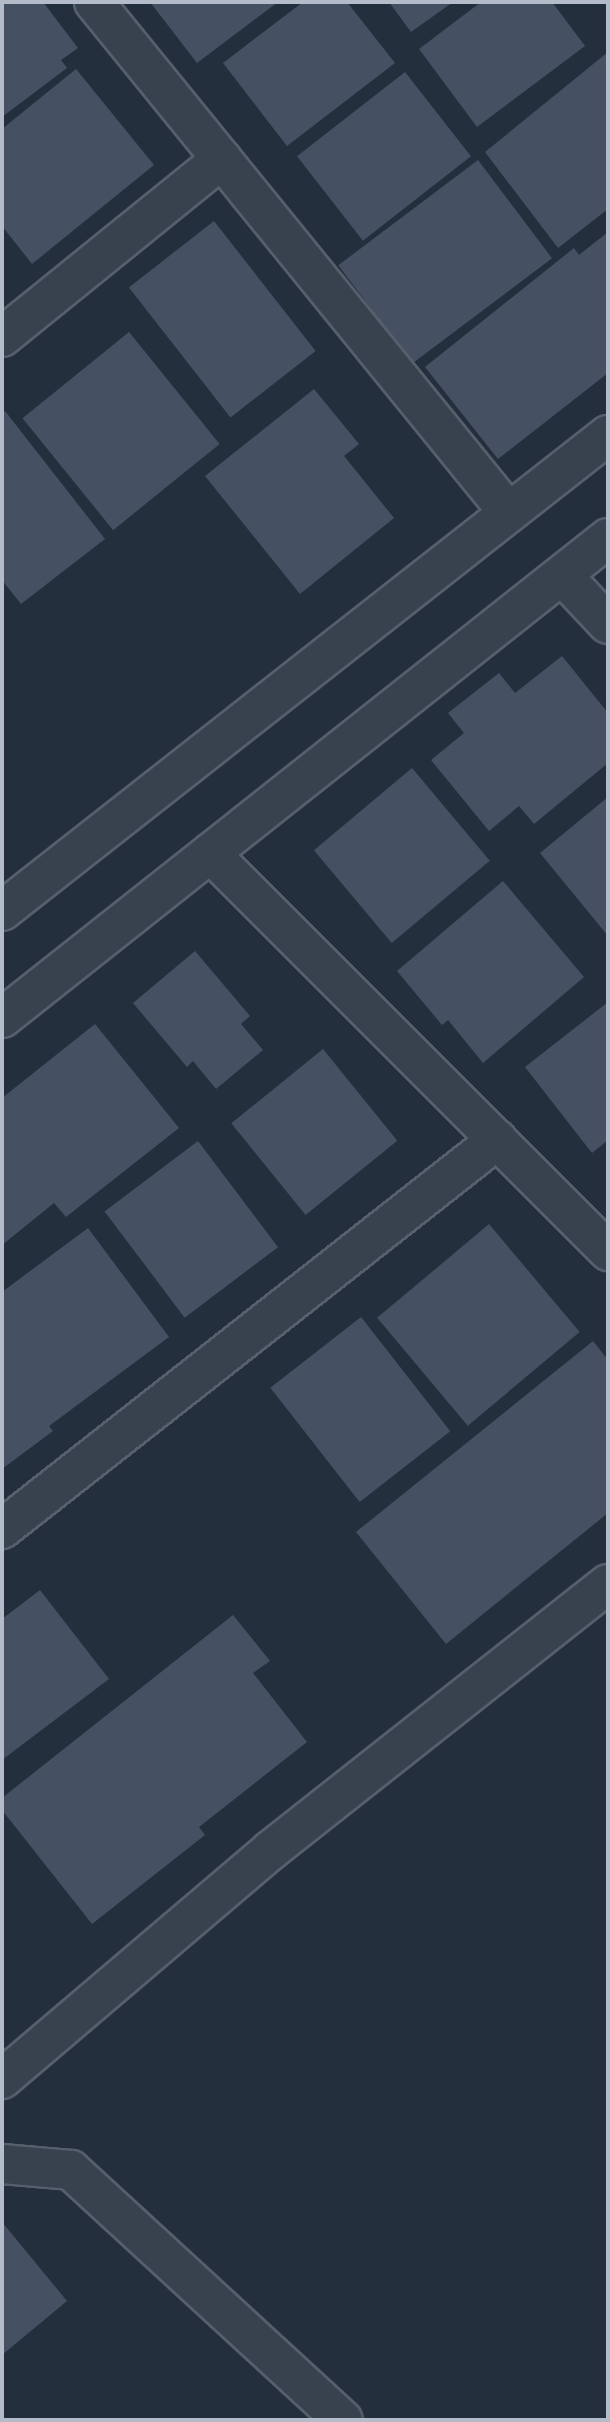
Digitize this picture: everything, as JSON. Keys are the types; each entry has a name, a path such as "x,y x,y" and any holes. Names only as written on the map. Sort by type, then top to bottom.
{"street":[{"path":"94,2 509,513"},
{"path":"2,337 222,159"},
{"path":"2,911 608,435"},
{"path":"2,1018 608,538"},
{"path":"562,575 608,624"},
{"path":"210,853 608,1251"},
{"path":"2,1529 497,1140"},
{"path":"2,2079 271,1850 608,1584"},
{"path":"2,2164 71,2169 343,2420"}],"building":[{"path":"2,2 43,2 78,48 61,60 67,68 2,117"},
{"path":"150,2 278,2 197,63"},
{"path":"303,2 347,2 395,63 287,146 223,63"},
{"path":"389,2 453,2 411,32"},
{"path":"481,2 552,2 585,46 477,127 419,49"},
{"path":"608,52 608,209 558,248 485,152"},
{"path":"76,69 154,165 32,264 2,226 2,129"},
{"path":"405,72 471,156 363,241 297,156"},
{"path":"478,160 552,258 412,364 338,265"},
{"path":"214,221 316,351 230,418 129,287"},
{"path":"608,232 608,373 498,459 425,367 574,248 579,255"},
{"path":"129,332 220,444 113,530 23,418"},
{"path":"314,389 359,444 344,456 394,518 300,594 205,476"},
{"path":"5,411 105,539 21,604 2,580 2,414"},
{"path":"562,656 608,713 608,763 534,824 519,806 489,831 431,760 464,733 448,713 499,673 515,693"},
{"path":"412,768 490,861 392,943 314,850"},
{"path":"608,797 608,936 540,853"},
{"path":"503,881 584,977 483,1063 448,1020 442,1025 397,971"},
{"path":"195,951 250,1016 241,1024 263,1050 216,1089 193,1061 187,1067 133,1003"},
{"path":"608,1002 608,1140 592,1153 525,1067"},
{"path":"95,1024 179,1128 66,1217 54,1203 2,1245 2,1098"},
{"path":"323,1049 397,1141 306,1215 231,1123"},
{"path":"198,1141 278,1247 185,1318 105,1211"},
{"path":"489,1224 580,1332 468,1426 377,1318"},
{"path":"88,1228 169,1337 49,1426 53,1431 2,1469 2,1292"},
{"path":"361,1317 450,1431 360,1502 270,1388"},
{"path":"593,1341 608,1360 608,1513 446,1644 356,1532"},
{"path":"40,1590 109,1679 2,1760 2,1619"},
{"path":"233,1615 270,1661 253,1673 307,1742 199,1827 205,1835 92,1924 2,1810 2,1798"},
{"path":"2,2222 67,2301 2,2355"}]}
